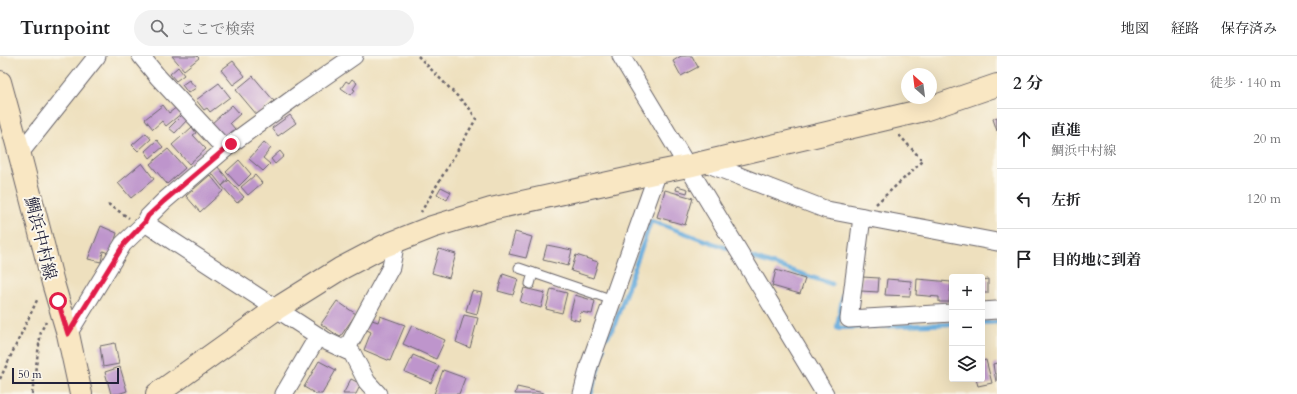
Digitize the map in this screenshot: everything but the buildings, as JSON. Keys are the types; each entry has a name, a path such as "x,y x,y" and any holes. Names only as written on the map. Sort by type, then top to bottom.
{"street":[{"path":"20,153 97,56"},
{"path":"141,56 158,77 225,149"},
{"path":"621,56 696,164 825,394"},
{"path":"68,334 124,244 144,224 148,216 225,149 347,58"},
{"name":"鯛浜中村線","path":"0,82 20,153 55,292 68,334 81,394"},
{"path":"157,394 276,310 340,269 384,246 432,227 491,209 696,164 924,110 997,85"},
{"path":"696,164 827,210 997,242"},
{"path":"582,394 589,366 658,172"},
{"path":"862,217 849,319 949,313"},
{"path":"144,224 326,341 352,352 367,382 378,394"},
{"path":"346,350 391,267 401,239"},
{"path":"985,311 997,310"},
{"path":"284,394 318,336"}],"lane":[{"path":"519,268 613,300"},
{"path":"530,284 533,273"}],"path":[{"path":"401,239 476,119 470,109 418,56"},
{"path":"862,217 923,161 885,119"},
{"path":"108,204 144,224"},
{"path":"0,379 39,296 55,292"},
{"path":"32,394 41,330 55,292"}],"waterway":[{"path":"607,337 613,329 651,221 732,250"},
{"path":"748,256 832,284"},
{"path":"843,295 837,328 949,324"},
{"path":"985,323 997,322"},
{"path":"591,394 604,348"}],"route":[{"path":"58,301 68,334 124,244 145,222 148,216 231,144"}]}
